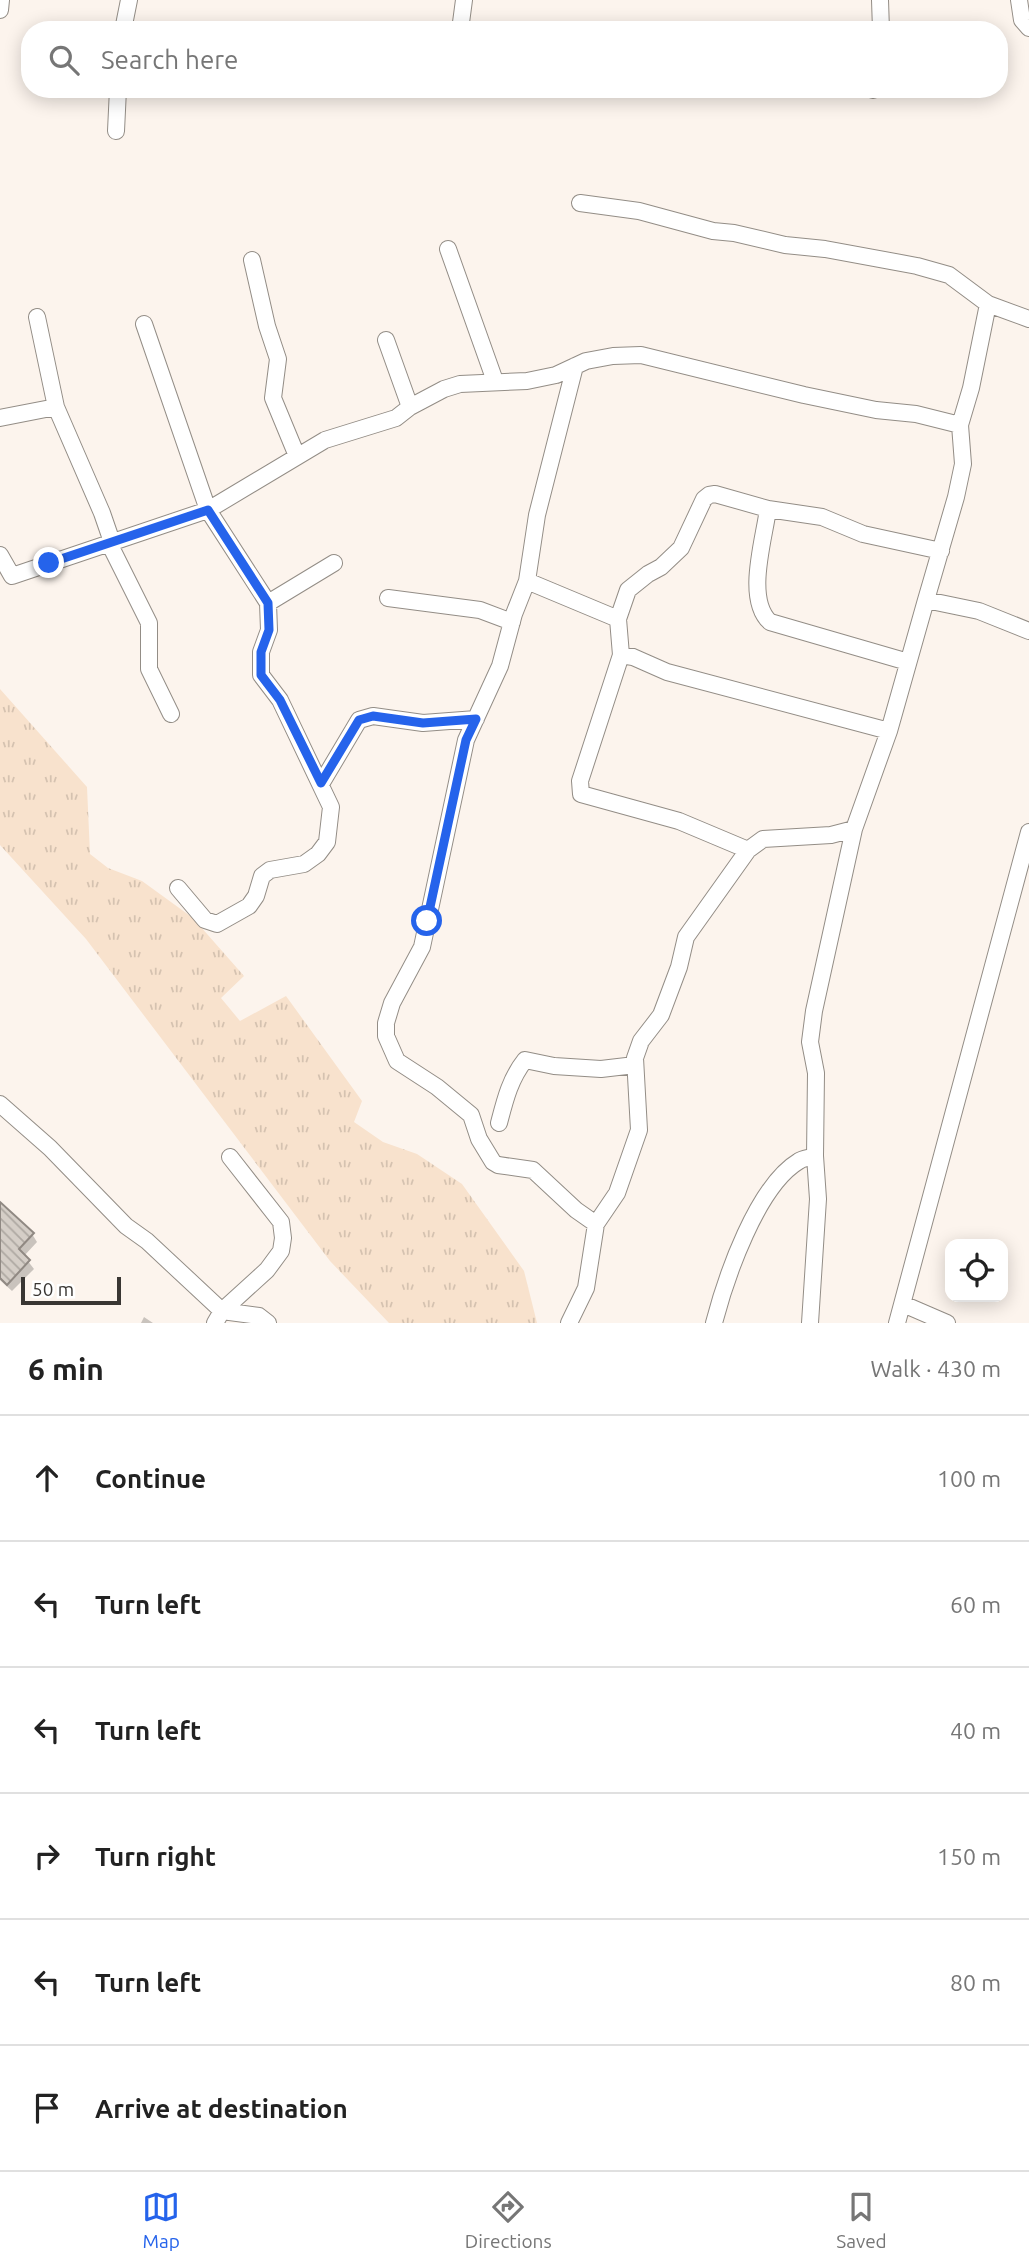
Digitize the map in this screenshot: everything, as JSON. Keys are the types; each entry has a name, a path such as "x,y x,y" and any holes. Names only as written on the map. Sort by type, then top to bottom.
{"street":[{"path":"0,10 1,0"},
{"path":"125,21 129,0"},
{"path":"461,21 464,0"},
{"path":"880,0 881,21"},
{"path":"1019,0 1022,20 1029,28"},
{"path":"116,131 118,98"},
{"path":"580,203 639,211 713,231 785,245 825,249 917,266 949,275 988,304 1029,319"},
{"path":"448,248 495,381"},
{"path":"252,260 267,326 278,359 274,376 274,404 297,456"},
{"path":"810,1323 818,1199 815,1156 816,1073 810,1042 811,1032 855,829 889,731 963,464 960,425 971,388 988,304"},
{"path":"37,317 56,407 102,513 110,542 149,623 149,669 171,714"},
{"path":"144,324 208,510 268,603 269,630 261,652 261,675 280,700 331,807 327,842 317,854 304,864 270,870 262,876 256,896 249,906 217,924 205,920 178,888"},
{"path":"387,340 410,407"},
{"path":"0,555 6,579 208,510 255,484 297,456 334,437 396,418 444,388 495,381 527,381 556,375 586,361 613,356 641,355 804,395 876,410 916,414 960,425"},
{"path":"575,366 537,515 527,581 500,666 466,740 422,947 392,1003 386,1023 386,1035 397,1061 437,1087 471,1115 479,1139 493,1162 498,1166 533,1170 576,1210 596,1224"},
{"path":"0,418 56,407"},
{"path":"748,850 678,821 581,794 580,781 621,655 618,619 628,590 661,567 681,548 704,499 715,494 768,509 822,517 863,534 941,551"},
{"path":"768,509 757,588 759,606 767,620 908,662"},
{"path":"268,603 334,563"},
{"path":"527,581 618,619"},
{"path":"388,598 480,610 512,622"},
{"path":"926,600 979,611 1029,631"},
{"path":"621,655 633,657 667,673 889,731"},
{"path":"321,783 359,720 373,716 423,723 476,719"},
{"path":"569,1323 586,1288 596,1224 617,1193 639,1130 635,1058 642,1041 661,1015 679,967 686,937 748,850 763,839 831,835 855,829"},
{"path":"897,1323 969,1063 1017,868 1029,832"},
{"path":"499,1124 516,1072 526,1060 554,1066 601,1069 635,1065"},
{"path":"0,1104 50,1148 126,1226 147,1241 219,1317 259,1316 268,1323"},
{"path":"714,1323 747,1230 763,1202 778,1180 800,1160 815,1156"},
{"path":"219,1317 267,1270 281,1251 284,1238 281,1222 230,1157"},
{"path":"904,1304 947,1323"}],"green space":[{"path":"0,689 87,787 90,854 108,868 142,881 193,918 244,976 221,998 240,1021 286,996 362,1101 354,1122 383,1142 417,1154 462,1184 524,1271 537,1323 389,1323 330,1261 86,939 0,845"}],"building":[{"path":"0,1202 34,1233 19,1249 30,1260 7,1285 0,1278"}],"route":[{"path":"49,563 208,510 268,603 269,630 261,652 261,675 280,700 321,783 359,720 373,716 423,723 476,719 466,740 427,921"}]}
